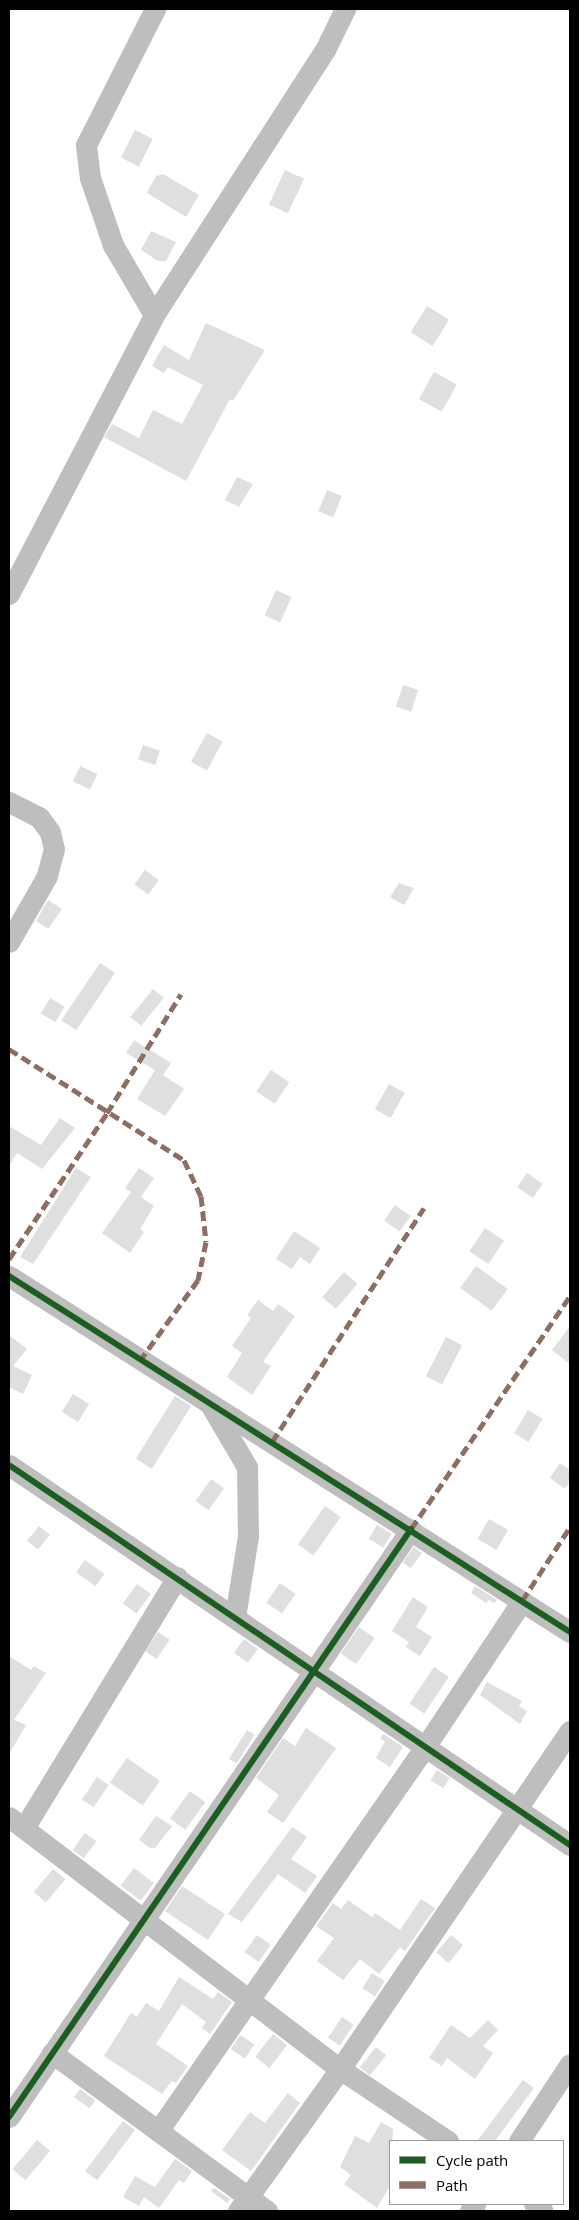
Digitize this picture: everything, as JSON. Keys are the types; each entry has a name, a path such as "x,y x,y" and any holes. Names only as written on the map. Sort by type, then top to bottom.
{"street":[{"path":"154,315 113,245 90,178 86,145 155,9"},
{"path":"9,594 154,315 325,50 345,9"},
{"path":"9,802 39,817 50,832 54,849 47,876 9,942"},
{"path":"9,1276 570,1632"},
{"path":"209,1402 247,1467 248,1536 235,1617"},
{"path":"9,1466 177,1577 570,1846"},
{"path":"9,2117 411,1530"},
{"path":"177,1577 16,1822 144,1922 250,2000 340,2070 446,2140"},
{"path":"158,2131 425,1747 522,1601"},
{"path":"243,2204 340,2070 519,1810 570,1731"},
{"path":"52,2053 158,2131 243,2204 267,2211"},
{"path":"520,2140 570,2064"}],"building":[{"path":"135,130 153,139 139,167 121,158"},
{"path":"285,170 304,179 288,213 269,204"},
{"path":"163,174 199,195 186,217 147,193 156,176"},
{"path":"151,231 176,242 166,261 158,261 141,250"},
{"path":"427,306 449,320 433,346 411,332"},
{"path":"206,323 265,350 233,401 230,399 186,481 104,437 112,424 139,438 153,410 182,424 203,385 168,367 164,373 152,366 164,345 189,360"},
{"path":"434,372 457,385 442,412 419,399"},
{"path":"237,477 253,484 239,507 225,500"},
{"path":"327,490 342,496 333,517 318,511"},
{"path":"276,590 292,597 280,622 265,616"},
{"path":"403,685 418,690 411,712 396,707"},
{"path":"207,733 223,742 207,771 191,762"},
{"path":"143,745 160,751 155,765 138,759"},
{"path":"80,766 97,774 90,789 73,781"},
{"path":"145,870 159,880 148,895 134,885"},
{"path":"399,883 414,888 404,905 390,897"},
{"path":"48,900 62,909 48,929 36,921"},
{"path":"100,963 115,973 76,1030 61,1020"},
{"path":"153,989 164,998 141,1026 130,1017"},
{"path":"50,998 65,1007 55,1022 41,1013"},
{"path":"134,1040 171,1063 163,1075 184,1089 165,1116 137,1099 155,1070 126,1053"},
{"path":"271,1070 289,1082 275,1104 256,1092"},
{"path":"389,1084 405,1093 391,1118 375,1109"},
{"path":"60,1118 75,1128 42,1169 17,1153 9,1166 9,1126 41,1145"},
{"path":"76,1168 91,1177 33,1264 20,1257"},
{"path":"139,1168 154,1178 141,1197 154,1206 140,1229 144,1232 130,1253 102,1233 131,1192 125,1188"},
{"path":"527,1173 543,1184 533,1198 517,1187"},
{"path":"395,1205 411,1216 400,1231 384,1221"},
{"path":"485,1228 504,1241 488,1264 469,1251"},
{"path":"294,1231 320,1248 310,1264 300,1257 292,1269 276,1259"},
{"path":"476,1266 508,1289 492,1311 460,1288"},
{"path":"344,1272 358,1284 336,1309 322,1297"},
{"path":"258,1300 273,1311 278,1304 295,1316 263,1362 271,1366 252,1395 227,1377 242,1353 232,1346 251,1318 247,1315"},
{"path":"570,1326 570,1364 552,1350"},
{"path":"9,1335 27,1349 13,1366 32,1375 23,1394 9,1387"},
{"path":"446,1337 462,1345 442,1384 426,1376"},
{"path":"73,1394 89,1404 78,1422 62,1412"},
{"path":"175,1396 191,1406 152,1469 136,1459"},
{"path":"528,1410 543,1419 529,1442 514,1433"},
{"path":"560,1463 570,1470 570,1481 565,1489 550,1478"},
{"path":"211,1479 224,1488 209,1510 196,1501"},
{"path":"325,1506 341,1517 314,1555 298,1545"},
{"path":"489,1519 508,1530 497,1550 477,1539"},
{"path":"377,1525 392,1534 383,1547 369,1539"},
{"path":"39,1526 50,1535 38,1550 27,1541"},
{"path":"414,1547 422,1553 411,1568 403,1562"},
{"path":"85,1560 104,1574 96,1586 76,1572"},
{"path":"280,1583 296,1594 282,1614 266,1603"},
{"path":"137,1584 151,1594 137,1613 123,1603"},
{"path":"475,1586 497,1600 494,1603 489,1600 486,1603 471,1593"},
{"path":"413,1597 428,1607 416,1627 432,1637 420,1656 406,1647 409,1642 392,1631"},
{"path":"359,1627 375,1638 356,1664 341,1653"},
{"path":"158,1632 170,1640 157,1659 145,1651"},
{"path":"244,1639 258,1649 248,1663 234,1653"},
{"path":"9,1656 31,1670 34,1666 46,1673 14,1720 26,1725 9,1754"},
{"path":"434,1667 449,1677 424,1714 409,1703"},
{"path":"487,1682 522,1701 519,1706 527,1711 520,1724 480,1695"},
{"path":"306,1728 336,1748 283,1823 267,1812 279,1795 256,1778 283,1738 295,1746"},
{"path":"247,1730 255,1735 237,1764 229,1759"},
{"path":"383,1734 403,1747 390,1767 376,1758 385,1742 380,1738"},
{"path":"127,1758 160,1781 143,1806 110,1783"},
{"path":"437,1770 450,1778 443,1788 431,1780"},
{"path":"97,1777 109,1785 94,1807 82,1799"},
{"path":"190,1791 205,1802 185,1830 170,1819"},
{"path":"156,1816 172,1826 155,1848 150,1848 139,1840"},
{"path":"292,1827 307,1837 291,1859 317,1876 305,1893 278,1874 242,1922 228,1914"},
{"path":"85,1833 96,1841 84,1858 73,1850"},
{"path":"134,1868 154,1883 141,1901 121,1886"},
{"path":"53,1869 65,1879 46,1902 34,1892"},
{"path":"182,1886 225,1914 208,1940 165,1911"},
{"path":"421,1899 435,1908 405,1951 400,1947 379,1974 360,1959 343,1980 317,1961 334,1938 316,1926 333,1903 341,1909 348,1900 372,1917 375,1913 400,1930"},
{"path":"257,1935 271,1945 258,1962 245,1952"},
{"path":"451,1935 463,1945 448,1963 436,1953"},
{"path":"372,1973 385,1981 375,1996 362,1988"},
{"path":"179,1977 213,1999 218,1992 232,2002 210,2034 202,2028 206,2022 182,2004 156,2044 188,2066 176,2083 172,2081 162,2094 104,2056 131,2013 137,2017 146,2003 159,2011"},
{"path":"342,2017 354,2025 340,2046 328,2038"},
{"path":"488,2020 498,2030 483,2046 493,2053 475,2079 447,2058 442,2066 429,2058 451,2025 470,2038"},
{"path":"273,2034 287,2045 269,2068 255,2057"},
{"path":"240,2035 254,2044 245,2059 231,2049"},
{"path":"376,2047 386,2055 370,2075 360,2067"},
{"path":"523,2080 534,2088 496,2140 478,2140"},
{"path":"80,2089 95,2100 89,2108 74,2097"},
{"path":"288,2093 300,2103 251,2171 222,2150 250,2112 265,2123"},
{"path":"123,2121 135,2130 97,2180 85,2171"},
{"path":"381,2122 393,2129 392,2140 389,2140 389,2188 377,2208 344,2184 351,2175 340,2167 355,2136 369,2143"},
{"path":"37,2140 50,2151 26,2180 13,2169"},
{"path":"175,2159 192,2171 184,2183 179,2180 159,2208 144,2197 139,2206 123,2197 135,2176 155,2187"},
{"path":"214,2188 230,2199 227,2203 211,2191"}],"marked path":[{"path":"9,1259 107,1113 181,994"},
{"path":"9,1049 184,1160 201,1196 206,1242 198,1280 141,1359"},
{"path":"272,1442 424,1208"},
{"path":"411,1529 570,1296"},
{"path":"522,1601 570,1527"}],"cycle path":[{"path":"9,1276 570,1632"},
{"path":"9,1465 570,1845"},
{"path":"9,2117 411,1529"}]}
